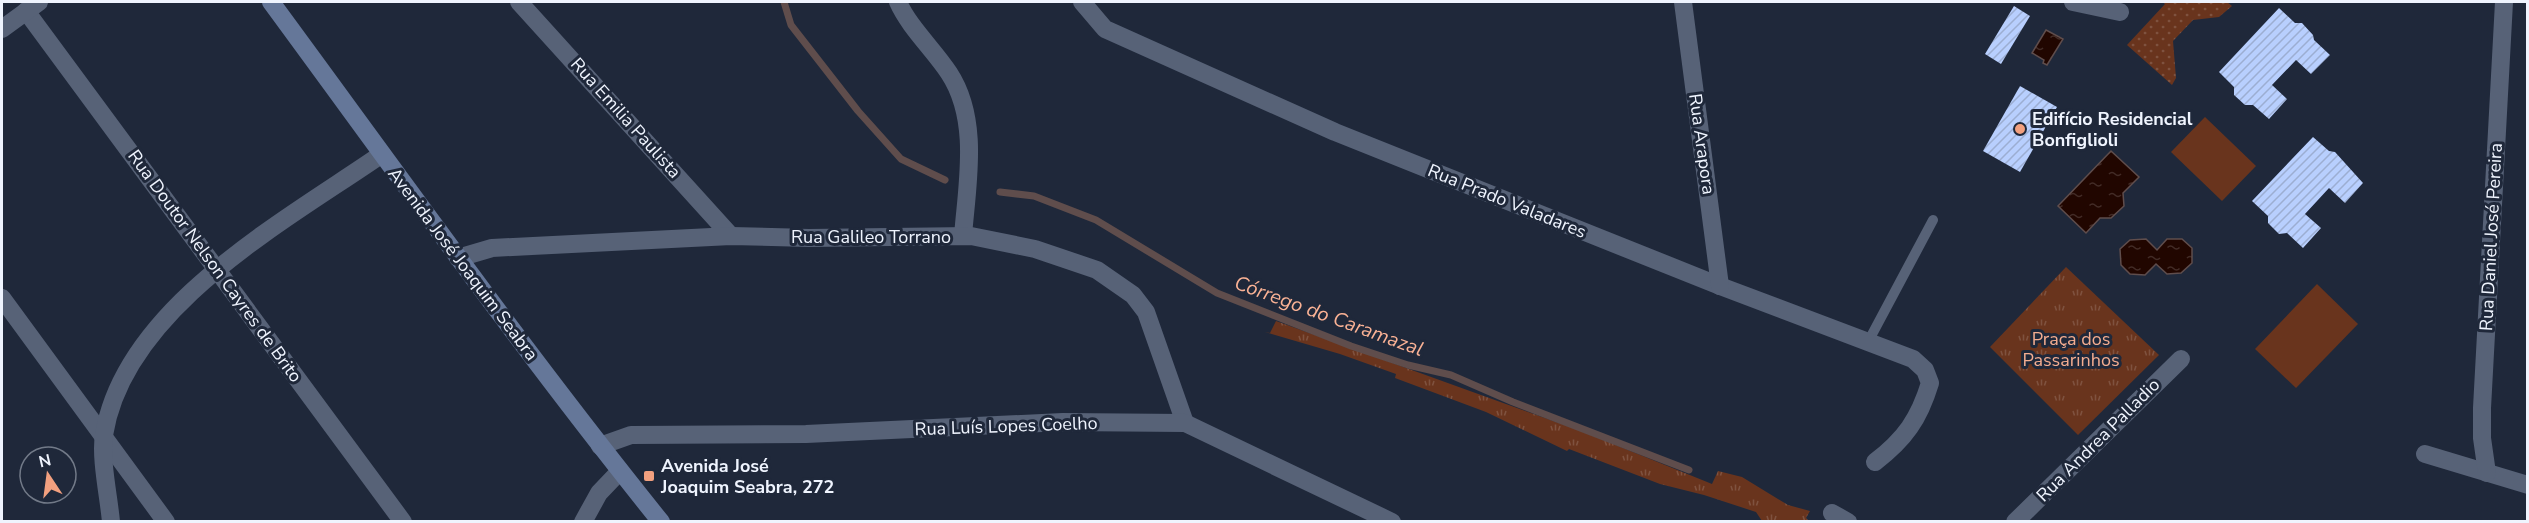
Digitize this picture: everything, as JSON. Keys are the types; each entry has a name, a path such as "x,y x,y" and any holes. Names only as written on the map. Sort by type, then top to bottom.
{"main road":[{"name":"Avenida José Joaquim Seabra","path":"271,2 458,258 600,446 661,522"}],"street":[{"name":"Rua Emilia Paulista","path":"519,2 731,236"},
{"path":"898,2 950,73 964,110 968,132 969,167 963,236"},
{"name":"Rua Prado Valadares","path":"1082,2 1105,29 1335,132 1720,286 1913,359 1925,370 1930,382 1925,400 1899,443 1875,462"},
{"name":"Rua Arapora","path":"1683,2 1720,286"},
{"path":"2073,2 2120,12"},
{"name":"Rua Daniel José Pereira","path":"2487,473 2482,438 2482,408 2504,2"},
{"path":"2,29 32,6"},
{"name":"Rua Doutor Nelson Cayres de Brito","path":"32,6 217,268 404,522"},
{"path":"111,522 103,436 117,389 149,338 172,310 217,268 382,154"},
{"name":"Rua Galileo Torrano","path":"458,258 492,248 731,236 963,236 1016,244 1097,270 1133,295 1146,312 1185,423"},
{"path":"2,298 166,522"},
{"name":"Rua Andrea Palladio","path":"2016,522 2181,359"},
{"name":"Rua Luís Lopes Coelho","path":"600,446 631,435 806,434 1063,422 1185,423 1392,522"},
{"path":"2425,454 2528,485"},
{"path":"583,522 599,493 620,471"},
{"path":"1832,513 1848,522"}],"lane":[{"path":"1868,342 1933,220"}],"green space":[{"path":"2163,2 2227,2 2232,6 2219,17 2193,20 2173,41 2176,78 2172,85 2127,45 2165,4"},
{"path":"2205,117 2256,166 2222,201 2171,152"},
{"name":"Praça dos Passarinhos","path":"2066,267 2159,355 2078,435 1990,347"},
{"path":"2317,284 2358,324 2296,388 2255,349"},
{"path":"1276,321 1581,431 1712,484 1718,471 1742,477 1788,505 1810,511 1806,518 1809,521 1762,521 1756,512 1660,484 1569,449 1567,451 1486,412 1395,378 1396,374 1340,354 1265,332 1270,333"}],"water":[{"path":"2046,30 2063,39 2047,65 2043,63 2044,60 2032,53"},
{"path":"2111,151 2139,177 2123,193 2124,206 2111,218 2100,218 2086,233 2058,206"},
{"path":"2146,239 2157,250 2167,239 2182,239 2192,248 2192,263 2181,273 2167,274 2156,264 2145,275 2130,274 2121,265 2120,249 2130,240"}],"building":[{"path":"2014,6 2030,16 2001,64 1985,54"},
{"path":"2279,8 2295,23 2302,23 2313,35 2314,40 2330,55 2311,74 2296,60 2272,85 2287,99 2269,119 2253,105 2245,105 2234,95 2234,87 2219,72"},
{"name":"Edifício Residencial Bonfiglioli","path":"2020,86 2057,107 2020,172 1983,151"},
{"path":"2313,137 2329,151 2335,152 2363,183 2345,203 2329,188 2305,214 2321,228 2303,248 2287,233 2279,234 2268,223 2268,216 2252,201"}],"waterway":[{"name":"Córrego do Caramazal","path":"784,2 791,25 858,111 901,159 945,180"},
{"name":"Córrego do Caramazal","path":"1000,192 1034,196 1096,220 1217,293 1351,346 1408,365 1451,375 1513,402 1689,470"}],"place":[{"name":"Edifício Residencial Bonfiglioli","path":"2020,129"},
{"name":"Avenida José Joaquim Seabra, 272","path":"649,476"}]}
